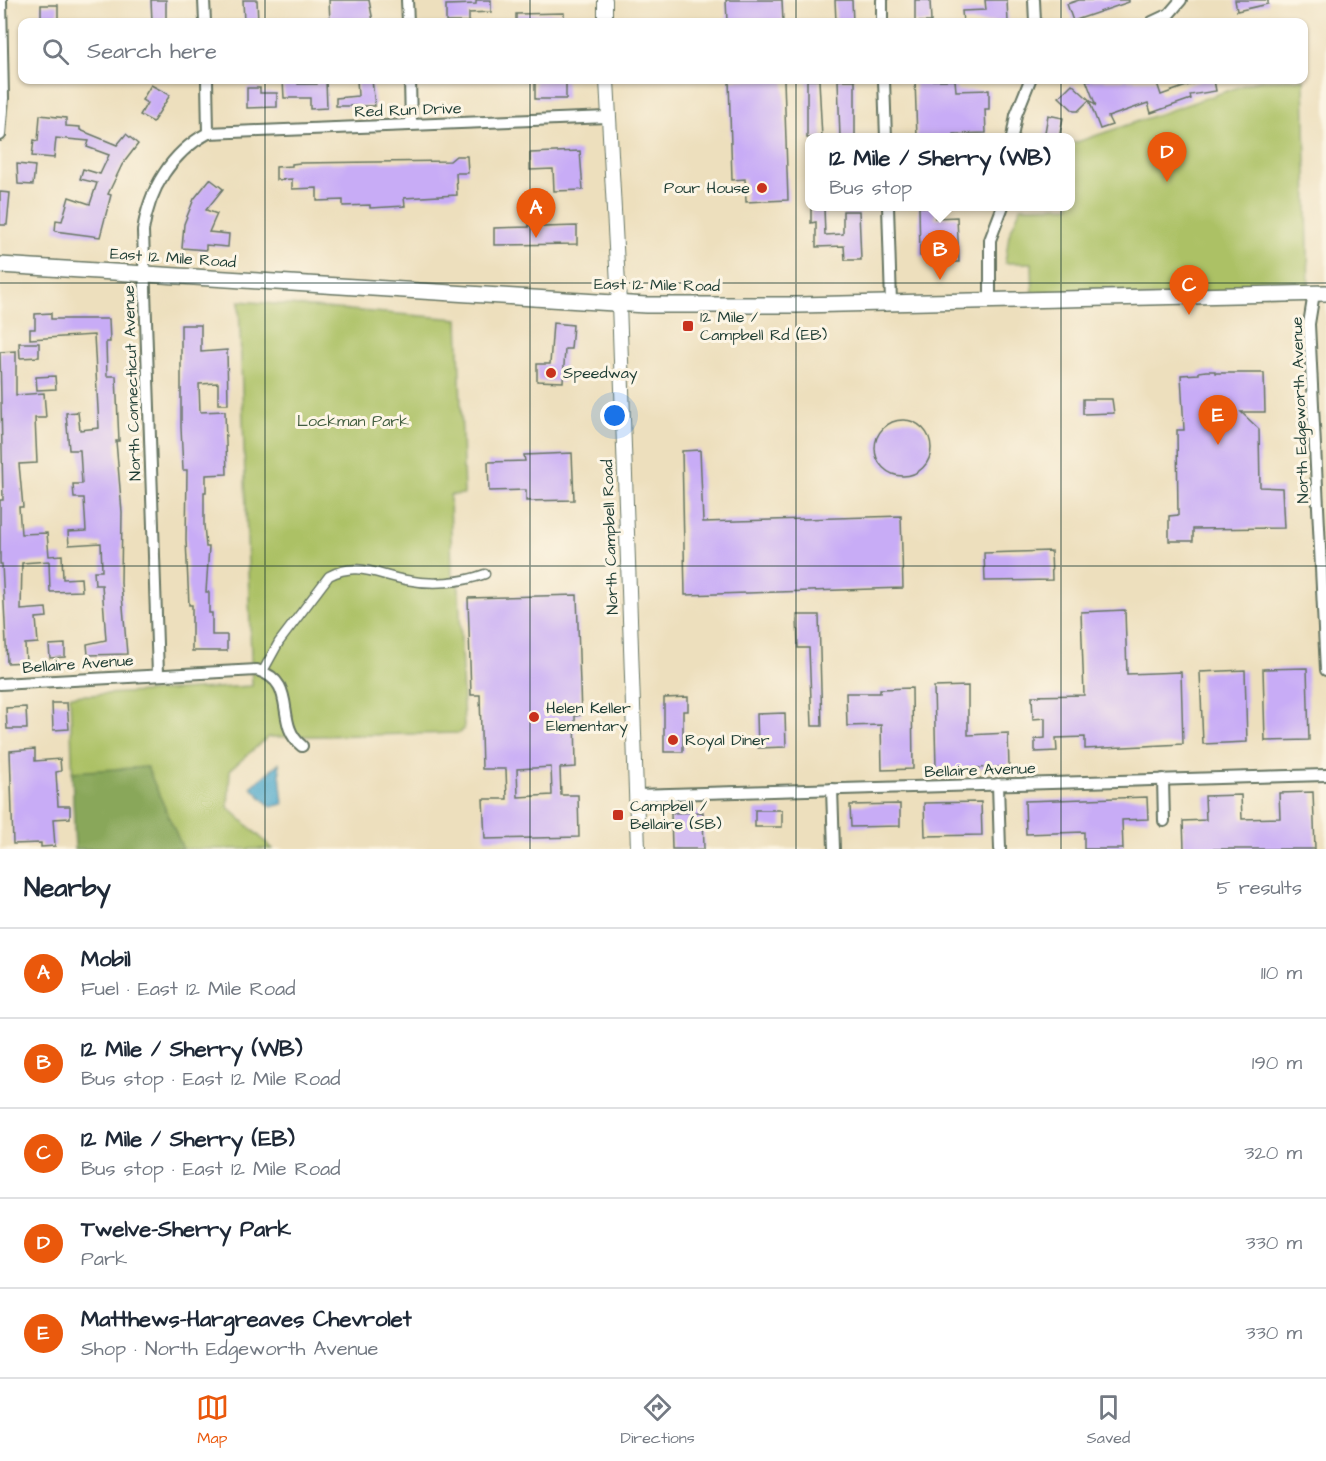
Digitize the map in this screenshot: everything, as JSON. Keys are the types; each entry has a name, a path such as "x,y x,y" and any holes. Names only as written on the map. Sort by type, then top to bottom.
{"main road":[{"name":"East 12 Mile Road","path":"0,265 619,303 891,303 1320,293"}],"street":[{"path":"0,135 3,98 1,0"},
{"path":"204,0 205,18"},
{"path":"407,0 408,18"},
{"path":"605,0 605,18"},
{"path":"882,0 882,18"},
{"path":"1034,0 1035,18"},
{"path":"1160,18 1169,14 1181,1"},
{"path":"207,84 208,133"},
{"path":"410,84 411,124"},
{"name":"North Campbell Road","path":"607,84 619,303 638,849"},
{"path":"884,84 886,133"},
{"path":"1013,133 1016,115 1028,84"},
{"name":"Red Run Drive","path":"208,133 608,117"},
{"name":"North Connecticut Avenue","path":"158,674 143,231 153,192 174,159 195,140 208,133"},
{"path":"888,211 891,303"},
{"path":"990,301 990,240 1001,211"},
{"name":"North Edgeworth Avenue","path":"1320,293 1309,324 1326,670"},
{"path":"302,746 291,735 280,686 263,672 279,642 329,576 341,570 359,567 423,582 467,581 485,574"},
{"name":"Bellaire Avenue","path":"0,684 249,669 263,672"},
{"name":"Bellaire Avenue","path":"636,795 1326,775"},
{"path":"1163,779 1164,821"},
{"path":"998,784 1000,849"},
{"path":"832,789 834,849"}],"green space":[{"path":"1247,84 1304,84 1309,293 1033,299 1032,263 1005,263 1009,235 1019,211 1075,211 1075,143"},
{"name":"Lockman Park","path":"239,301 458,319 464,494 450,495 452,576 459,588 464,729 460,733 268,737 230,770 228,807 273,849 75,849 70,696 252,686"},
{"path":"147,767 183,849 75,849 72,772"}],"water":[{"path":"279,763 283,804 271,807 251,787"}],"building":[{"path":"151,0 166,0 166,18 152,18"},
{"path":"243,0 257,0 258,18 244,18"},
{"path":"329,0 369,0 372,18 330,18"},
{"path":"476,0 491,0 491,12 469,13 469,18 446,18 446,5 476,4"},
{"path":"726,0 782,0 783,18 727,18"},
{"path":"835,0 852,0 853,18 836,18"},
{"path":"915,0 930,0 931,18 915,18"},
{"path":"985,0 1007,0 1008,18 963,18 962,11 986,10"},
{"path":"1079,0 1129,0 1129,2 1082,18 1072,18 1067,4"},
{"path":"1235,0 1268,0 1268,4 1237,11"},
{"path":"41,5 58,5 58,18 41,18"},
{"path":"564,13 564,18 516,18 516,14"},
{"path":"283,84 326,84 327,108 310,109 310,98 284,98"},
{"path":"357,84 372,84 375,106 336,106 336,98 358,96"},
{"path":"535,84 566,84 566,99 535,99"},
{"path":"729,84 784,84 788,200 746,202 745,179 732,180"},
{"path":"807,84 819,84 822,133 807,133"},
{"path":"838,84 855,84 855,133 840,133"},
{"path":"915,84 955,84 956,91 989,90 989,109 985,109 986,133 917,133"},
{"path":"1072,84 1096,106 1088,84 1157,84 1161,95 1192,84 1215,84 1216,91 1190,95 1191,99 1151,113 1148,103 1108,117 1112,125 1100,129 1089,100 1078,111 1074,111 1059,97"},
{"path":"151,85 170,95 153,122 140,115 147,103 142,100"},
{"path":"247,88 260,88 260,93 277,93 277,107 247,108"},
{"path":"40,115 66,118 66,126 80,127 80,130 117,145 126,134 138,144 122,165 108,194 111,195 100,237 55,231 56,220 62,221 69,197 90,204 97,183 80,179 83,169 100,174 109,155 87,147 89,141 56,138 54,158 32,156 34,140 38,141"},
{"path":"1048,115 1063,118 1060,133 1045,133"},
{"path":"580,151 583,190 554,191 553,169 530,170 530,153"},
{"path":"456,156 467,156 468,173 456,173 457,195 404,198 405,206 370,208 370,205 343,206 343,200 317,201 317,188 292,189 292,179 276,180 276,167 292,166 292,164 450,161"},
{"path":"17,164 35,166 33,185 18,184"},
{"path":"210,179 223,189 206,210 217,214 209,232 229,234 228,247 206,245 206,250 182,248 184,224 194,199"},
{"path":"0,192 10,193 7,225 0,225"},
{"path":"811,211 824,211 825,235 843,234 843,211 859,211 861,260 845,260 844,246 816,247 816,222 811,223"},
{"path":"919,211 935,211 935,218 957,217 959,262 946,262 945,256 920,256"},
{"path":"529,215 542,215 543,227 577,226 577,244 494,245 494,228 529,227"},
{"path":"51,313 51,319 109,319 110,342 106,342 107,376 116,376 119,441 116,441 122,512 121,583 127,654 88,655 87,644 106,640 102,585 95,585 94,571 102,571 101,543 69,545 68,532 86,531 84,498 74,498 73,484 82,484 80,450 69,450 66,413 78,412 80,430 99,428 94,335 30,339 30,329 35,329 35,314"},
{"path":"553,323 573,325 571,349 565,349 563,382 537,381 537,364 550,364"},
{"path":"181,325 201,325 201,352 227,350 228,404 218,404 218,383 199,384 200,412 225,411 227,474 206,475 204,525 206,547 209,547 206,592 209,592 209,613 212,613 212,635 227,635 227,651 192,651 192,605 189,605 186,540 187,470 183,470 181,427"},
{"path":"19,343 39,343 39,357 20,358"},
{"path":"16,351 16,395 44,393 46,418 35,418 37,463 19,464 23,507 19,507 21,534 47,533 49,556 62,555 63,579 81,578 82,591 50,592 49,561 22,563 21,610 46,608 47,617 36,618 38,643 25,644 26,662 7,663 2,564 0,564 0,500 3,500 0,352"},
{"path":"1199,372 1264,373 1265,412 1241,412 1259,429 1260,487 1282,488 1284,528 1193,529 1193,541 1169,541 1169,516 1178,515 1177,430 1184,430 1181,375 1199,374"},
{"path":"55,376 56,389 37,390 36,377"},
{"path":"1083,399 1112,399 1114,413 1083,414"},
{"path":"903,420 914,422 923,428 929,437 931,448 929,459 923,468 914,474 903,476 892,474 883,468 877,459 875,448 877,437 883,428 892,422"},
{"path":"700,450 703,522 901,516 903,588 685,595 682,451"},
{"path":"572,453 574,500 526,501 526,490 489,491 488,462 525,461 524,455"},
{"path":"1051,551 1052,580 985,581 984,553"},
{"name":"Helen Keller Elementary","path":"577,595 581,715 575,716 576,767 560,768 561,795 578,795 579,837 485,839 483,799 507,799 506,769 482,769 480,695 471,695 468,598","holes":["551,767 552,795 518,797 517,769"]},
{"path":"1125,610 1127,674 1181,672 1183,744 1085,749 1085,737 1056,738 1057,751 1035,752 1035,739 1045,738 1045,718 1033,719 1032,696 1084,695 1081,612"},
{"path":"797,615 819,615 822,726 812,726 809,648 798,648"},
{"path":"65,644 65,657 50,658 49,645"},
{"path":"1307,668 1309,740 1265,741 1263,669"},
{"path":"1245,670 1247,742 1203,744 1200,672"},
{"path":"968,686 968,735 1008,733 1009,767 936,769 934,687"},
{"path":"912,688 913,769 882,770 881,725 847,726 846,693 880,693 880,689"},
{"path":"688,697 688,711 683,711 683,752 664,752 664,698"},
{"path":"52,703 67,703 69,729 53,730"},
{"path":"26,707 27,729 7,729 6,708"},
{"path":"785,713 786,747 758,748 757,714"},
{"path":"35,749 35,761 60,759 61,771 56,772 58,806 70,806 70,818 53,819 55,846 41,847 41,843 13,844 10,751"},
{"path":"1313,792 1315,849 1184,849 1183,821 1206,820 1205,796 1241,795 1242,819 1280,818 1279,793"},
{"path":"1147,797 1148,819 1122,820 1123,849 1084,849 1084,832 1026,834 1025,801"},
{"path":"981,802 982,835 925,836 924,803"},
{"path":"900,804 900,826 851,827 850,805"},
{"path":"755,810 782,810 782,827 755,827"},
{"path":"703,812 704,849 672,849 671,813"}],"place":[{"name":"Twelve-Sherry Park","path":"1167,182"},
{"name":"Pour House","path":"762,188"},
{"name":"Mobil","path":"536,238"},
{"name":"12 Mile / Sherry (WB)","path":"940,280"},
{"name":"12 Mile / Sherry (EB)","path":"1189,315"},
{"name":"12 Mile / Campbell Rd (EB)","path":"688,326"},
{"name":"Speedway","path":"551,373"},
{"name":"Matthews-Hargreaves Chevrolet","path":"1218,445"},
{"name":"Helen Keller Elementary","path":"534,717"},
{"name":"Royal Diner","path":"673,740"},
{"name":"Campbell / Bellaire (SB)","path":"618,815"}]}
